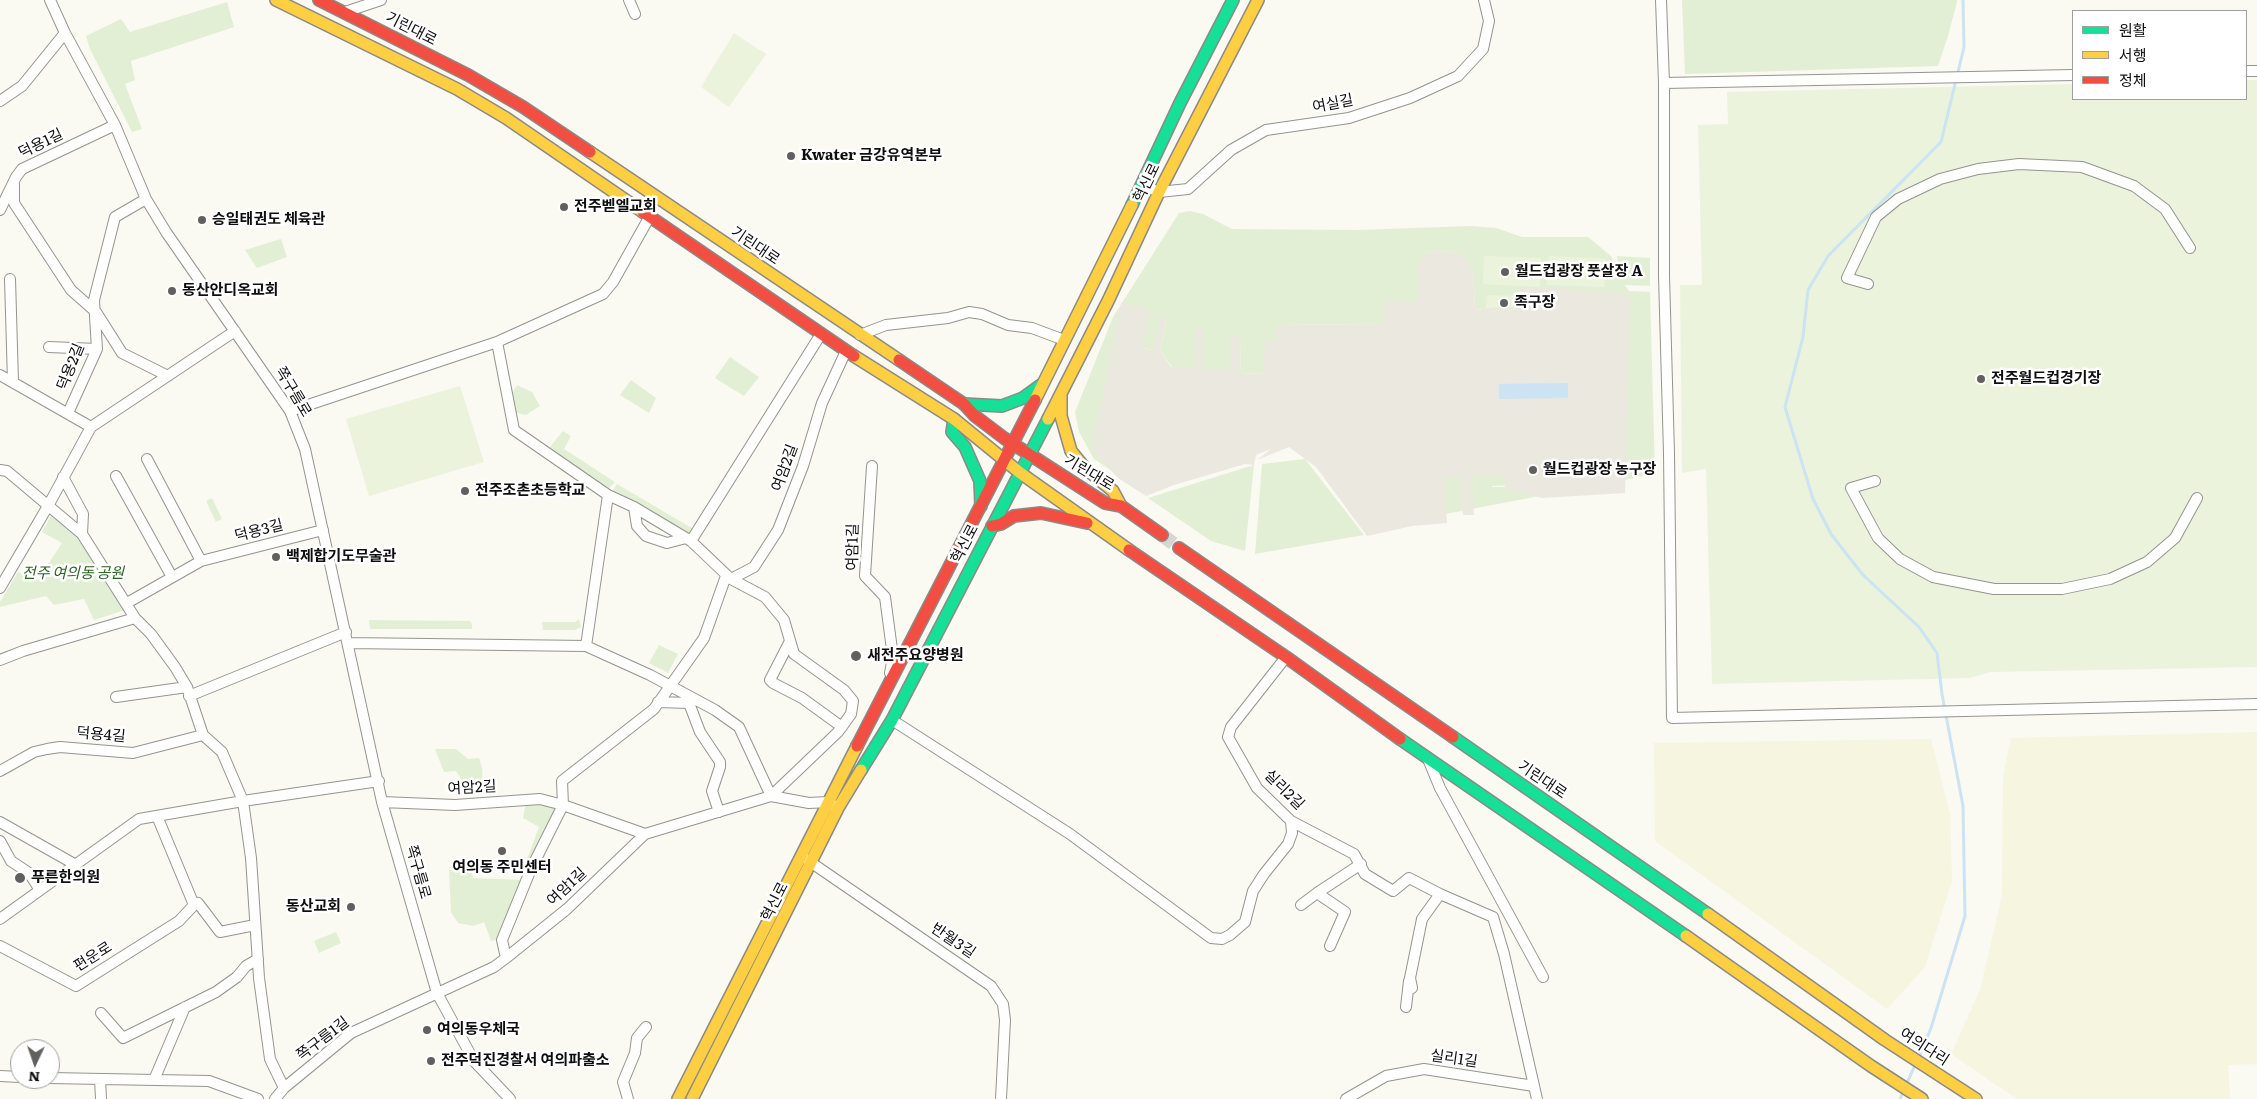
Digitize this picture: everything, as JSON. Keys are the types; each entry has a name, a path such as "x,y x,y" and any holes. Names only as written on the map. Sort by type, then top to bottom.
{"street":[{"name":"쪽구름로","path":"50,0 65,33 115,125 146,199 166,232 290,411 306,449 382,802 437,993 474,1061 510,1099"},
{"path":"276,0 457,89 506,118 846,351 954,419 1019,472 1145,561 1922,1099"},
{"name":"기린대로","path":"319,0 468,75 523,107 964,404 975,416 1013,444 1105,503 1121,506 1162,535"},
{"path":"345,12 381,0"},
{"path":"630,0 635,14"},
{"name":"혁신로","path":"692,1099 811,864 833,805 948,566 1013,444 1180,103 1233,0"},
{"name":"혁신로","path":"678,1099 801,856 833,805 892,720 1061,394 1108,301 1159,192 1258,0"},
{"name":"여실길","path":"1159,192 1188,188 1231,150 1266,130 1348,118 1410,98 1458,76 1483,49 1489,21 1484,0"},
{"path":"1661,0 1664,84 1664,276 1669,453 1672,718 2257,704"},
{"path":"0,100 22,86 65,33"},
{"path":"1664,84 2072,75"},
{"name":"덕용1길","path":"0,210 14,184 16,176 22,169 115,125"},
{"path":"1868,284 1847,278 1876,217 1898,200 1940,179 1978,169 2019,164 2082,167 2134,186 2165,208 2190,248"},
{"path":"14,184 14,203 71,290 96,312 122,353 168,376"},
{"path":"1142,184 1159,192"},
{"path":"96,312 94,300 115,217 146,199"},
{"path":"290,411 497,342 603,294 613,282 650,216"},
{"path":"10,279 13,382"},
{"name":"덕용2길","path":"68,412 96,349 96,312"},
{"path":"860,334 886,325 948,318 970,312 982,314 1008,325 1032,328 1064,340"},
{"path":"0,588 92,427 235,331"},
{"path":"634,506 637,526 646,536 667,543 689,539 821,334"},
{"path":"497,342 514,430 608,495 634,506 689,539 729,578 765,597 784,620 794,654 849,694 853,701 853,708 840,730 802,698 770,680 790,641"},
{"path":"48,347 96,349"},
{"name":"여암2길","path":"729,578 754,567 778,530 803,466 822,403 846,351"},
{"name":"덕용2길","path":"0,375 92,427"},
{"path":"964,404 1002,406 1023,398 1042,385"},
{"path":"1061,394 1061,416 1071,451 1084,467 1113,491 1121,506"},
{"path":"954,419 952,432 974,464 980,481 981,506"},
{"path":"147,460 202,562"},
{"name":"여암1길","path":"872,466 865,576 885,597 893,658 889,678 893,678"},
{"path":"0,470 7,471 82,534 135,618 151,634 175,667 188,691 203,735 222,752 243,800 251,858 258,959 270,1058 284,1088"},
{"path":"116,476 172,577"},
{"path":"63,477 83,514 82,534"},
{"path":"1875,481 1851,488 1878,538 1900,559 1933,577 1994,590 2062,589 2117,576 2147,562 2175,538 2197,498"},
{"path":"586,646 608,495"},
{"path":"992,526 1001,524 1014,516 1041,513 1095,525"},
{"name":"덕용3길","path":"127,603 202,562 324,530"},
{"name":"기린대로","path":"1179,548 1639,865 1885,1040"},
{"path":"506,958 502,940 531,869 563,804 562,781 654,709 704,638 729,578"},
{"path":"0,660 23,651 135,618"},
{"path":"116,697 188,691 237,677 346,632"},
{"path":"348,643 586,646 715,710 739,727 772,796"},
{"name":"실리2길","path":"1286,657 1231,727 1228,737 1257,788 1291,821 1354,854 1365,874 1393,891 1409,878 1440,894 1494,917"},
{"path":"658,702 689,703 700,732 720,762 712,792 719,812"},
{"path":"892,720 1070,834 1212,938 1222,938 1230,935 1245,922 1253,891 1288,844 1292,834 1291,821"},
{"name":"여암1길","path":"437,993 494,966 506,958 567,909 644,834 772,796 840,730"},
{"name":"덕용4길","path":"0,771 34,752 47,748 60,747 134,753 203,735"},
{"path":"1428,758 1440,788 1505,910 1544,977"},
{"path":"0,919 139,819 243,800 379,781"},
{"name":"여암1길","path":"772,796 809,803 833,805"},
{"name":"여암2길","path":"382,802 455,805 540,799 563,804 644,834"},
{"path":"157,816 194,905 198,903 220,932 256,925"},
{"path":"0,822 76,865"},
{"path":"0,842 11,861 30,873 40,890"},
{"name":"반월3길","path":"801,856 991,986 1003,1004 1005,1020 1001,1099"},
{"path":"1301,905 1361,864"},
{"path":"1317,893 1345,912 1330,946"},
{"path":"1406,1007 1422,919 1440,894"},
{"name":"편운로","path":"0,946 76,986 179,922 194,905"},
{"path":"1505,910 1494,917 1537,1099"},
{"path":"101,1013 123,1038 216,992 237,976 246,966 258,959"},
{"path":"1410,978 1412,988"},
{"name":"쪽구름1길","path":"275,1099 284,1088 351,1033 437,993"},
{"path":"154,1080 185,1008"},
{"path":"628,1099 623,1082 635,1053 636,1038 646,1027"},
{"name":"여의다리","path":"1885,1040 1976,1099"},
{"name":"실리1길","path":"1346,1099 1386,1076 1424,1069 1534,1086"},
{"path":"60,1078 209,1081 258,1099"},
{"path":"100,1079 101,1099"}],"green space":[{"path":"1682,0 1957,0 1957,2 1938,66 1685,74"},
{"path":"227,2 234,27 131,61 135,80 125,84 142,129 132,132 90,49 86,36 121,19 130,32"},
{"path":"734,33 766,54 729,107 701,87"},
{"name":"전주월드컵경기장","path":"2247,80 2257,80 2257,667 1991,672 1970,678 1712,684 1706,469 1682,473 1680,285 1702,285 1698,125 1728,124 1727,92 2072,84 2072,100 2247,100"},
{"path":"1190,211 1203,214 1232,229 1357,230 1471,226 1496,228 1522,237 1588,237 1611,256 1618,270 1617,256 1650,258 1650,286 1625,285 1629,291 1650,292 1655,474 1398,523 1427,312 1496,311 1498,307 1475,310 1473,269 1458,253 1443,251 1428,253 1419,301 1384,324 1277,325 1277,341 1265,341 1265,374 1240,373 1241,338 1232,336 1231,370 1202,369 1203,330 1196,326 1196,367 1172,367 1160,351 1166,319 1153,350 1144,348 1145,493 1094,459 1079,432 1075,412 1113,317 1179,213","holes":["1555,483 1557,486 1492,487"]},
{"path":"281,239 287,257 257,268 245,250"},
{"path":"1484,256 1541,258 1540,287 1483,284"},
{"path":"1549,256 1606,259 1604,287 1547,285"},
{"name":"족구장","path":"1487,295 1522,296 1522,311 1486,309"},
{"path":"730,357 759,377 744,396 715,378"},
{"path":"631,380 656,398 649,413 620,395"},
{"path":"517,385 532,392 540,406 526,415 517,413 510,397"},
{"path":"460,386 484,462 369,496 346,419"},
{"path":"563,431 571,436 564,449 615,482 608,489 549,448"},
{"path":"1305,459 1364,535 1255,554 1262,464"},
{"path":"1254,465 1245,551 1211,541 1148,498"},
{"path":"617,484 695,530 690,538 612,492"},
{"path":"212,498 222,519 216,522 206,501"},
{"name":"전주 여의동 공원","path":"56,515 81,535 128,609 94,620 84,599 54,605 46,596 0,607 0,602 18,572 38,580 62,543 42,532 51,516"},
{"path":"579,619 581,627 575,630 543,630 542,622 575,622"},
{"path":"369,620 470,621 472,629 370,629"},
{"path":"659,645 678,654 668,673 649,663"},
{"path":"2257,732 2257,1064 2228,1065 2230,1099 2017,1099 1951,1054 1980,990 2002,896 2003,777 2011,738"},
{"path":"1931,739 1950,813 1952,881 1925,967 1887,1009 1655,841 1654,743"},
{"path":"435,749 456,749 468,759 479,758 482,768 483,787 460,786 460,777 456,771 444,772"},
{"path":"526,802 561,805 523,879 524,867 539,827 523,818"},
{"path":"471,868 473,878 524,880 500,939 491,941 484,922 473,926 458,923 451,912 449,870"},
{"path":"336,932 341,943 319,953 314,941"}],"shaded area":[{"path":"1443,251 1458,253 1467,259 1473,269 1475,310 1521,307 1521,288 1546,287 1631,295 1625,493 1542,498 1505,489 1504,475 1472,476 1474,515 1463,515 1461,477 1445,478 1447,523 1412,526 1367,536 1316,467 1289,447 1257,460 1271,449 1256,455 1254,465 1245,464 1174,485 1146,496 1118,478 1092,449 1121,303 1150,309 1143,348 1153,350 1160,317 1166,318 1160,351 1171,367 1196,367 1195,326 1203,329 1203,369 1231,369 1231,335 1241,338 1240,373 1264,374 1265,340 1277,340 1276,325 1384,324 1384,301 1419,301 1418,261 1428,253"}],"water":[{"path":"1568,383 1568,398 1499,399 1499,384"}],"waterway":[{"path":"1919,1057 1931,1028 1965,916 1963,806 1942,694 1937,653 1919,627 1863,575 1831,534 1813,499 1785,407 1803,337 1808,290 1828,256 1941,142 1964,47 1963,0"},
{"path":"1906,1085 1915,1065"},
{"path":"1900,1099 1904,1090"}],"tunnel":[{"path":"1162,535 1179,548"}],"traffic: fast":[{"path":"1132,205 1180,103 1233,0"},
{"path":"964,404 1002,406 1023,398 1041,385"},
{"path":"954,419 952,432 965,447 980,481 981,506"},
{"path":"861,770 892,720 1048,419"},
{"path":"1453,737 1708,914"},
{"path":"1400,739 1686,936"}],"traffic: slow":[{"path":"276,0 457,89 506,118 643,212"},
{"path":"1048,419 1108,301 1159,192 1258,0"},
{"path":"590,152 899,360"},
{"path":"1035,400 1132,205"},
{"path":"854,356 954,419 1019,472 1129,550"},
{"path":"1061,396 1061,416 1071,451 1084,467 1113,491 1121,506"},
{"path":"678,1099 857,746"},
{"path":"692,1099 838,808 861,770"},
{"path":"1708,914 1885,1040 1976,1099"},
{"path":"1686,936 1871,1066 1922,1099"}],"traffic: jam":[{"path":"319,0 468,75 523,107 590,152"},
{"path":"643,212 854,356"},
{"path":"899,360 964,404 975,416 1004,438 1105,503 1121,506 1162,535"},
{"path":"857,746 1035,400"},
{"path":"992,526 1001,524 1014,516 1041,513 1087,523"},
{"path":"1179,548 1453,737"},
{"path":"1129,550 1286,657 1400,739"}],"place":[{"name":"Kwater 금강유역본부","path":"791,156"},
{"name":"전주벧엘교회","path":"564,207"},
{"name":"승일태권도 체육관","path":"202,220"},
{"name":"월드컵광장 풋살장 A","path":"1505,272"},
{"name":"동산안디옥교회","path":"172,291"},
{"name":"족구장","path":"1504,303"},
{"name":"전주월드컵경기장","path":"1981,379"},
{"name":"월드컵광장 농구장","path":"1533,470"},
{"name":"전주조촌초등학교","path":"465,491"},
{"name":"백제합기도무술관","path":"276,557"},
{"name":"새전주요양병원","path":"856,656"},
{"name":"여의동 주민센터","path":"502,851"},
{"name":"푸른한의원","path":"20,878"},
{"name":"동산교회","path":"351,907"},
{"name":"여의동우체국","path":"427,1030"},
{"name":"전주덕진경찰서 여의파출소","path":"431,1061"}]}
